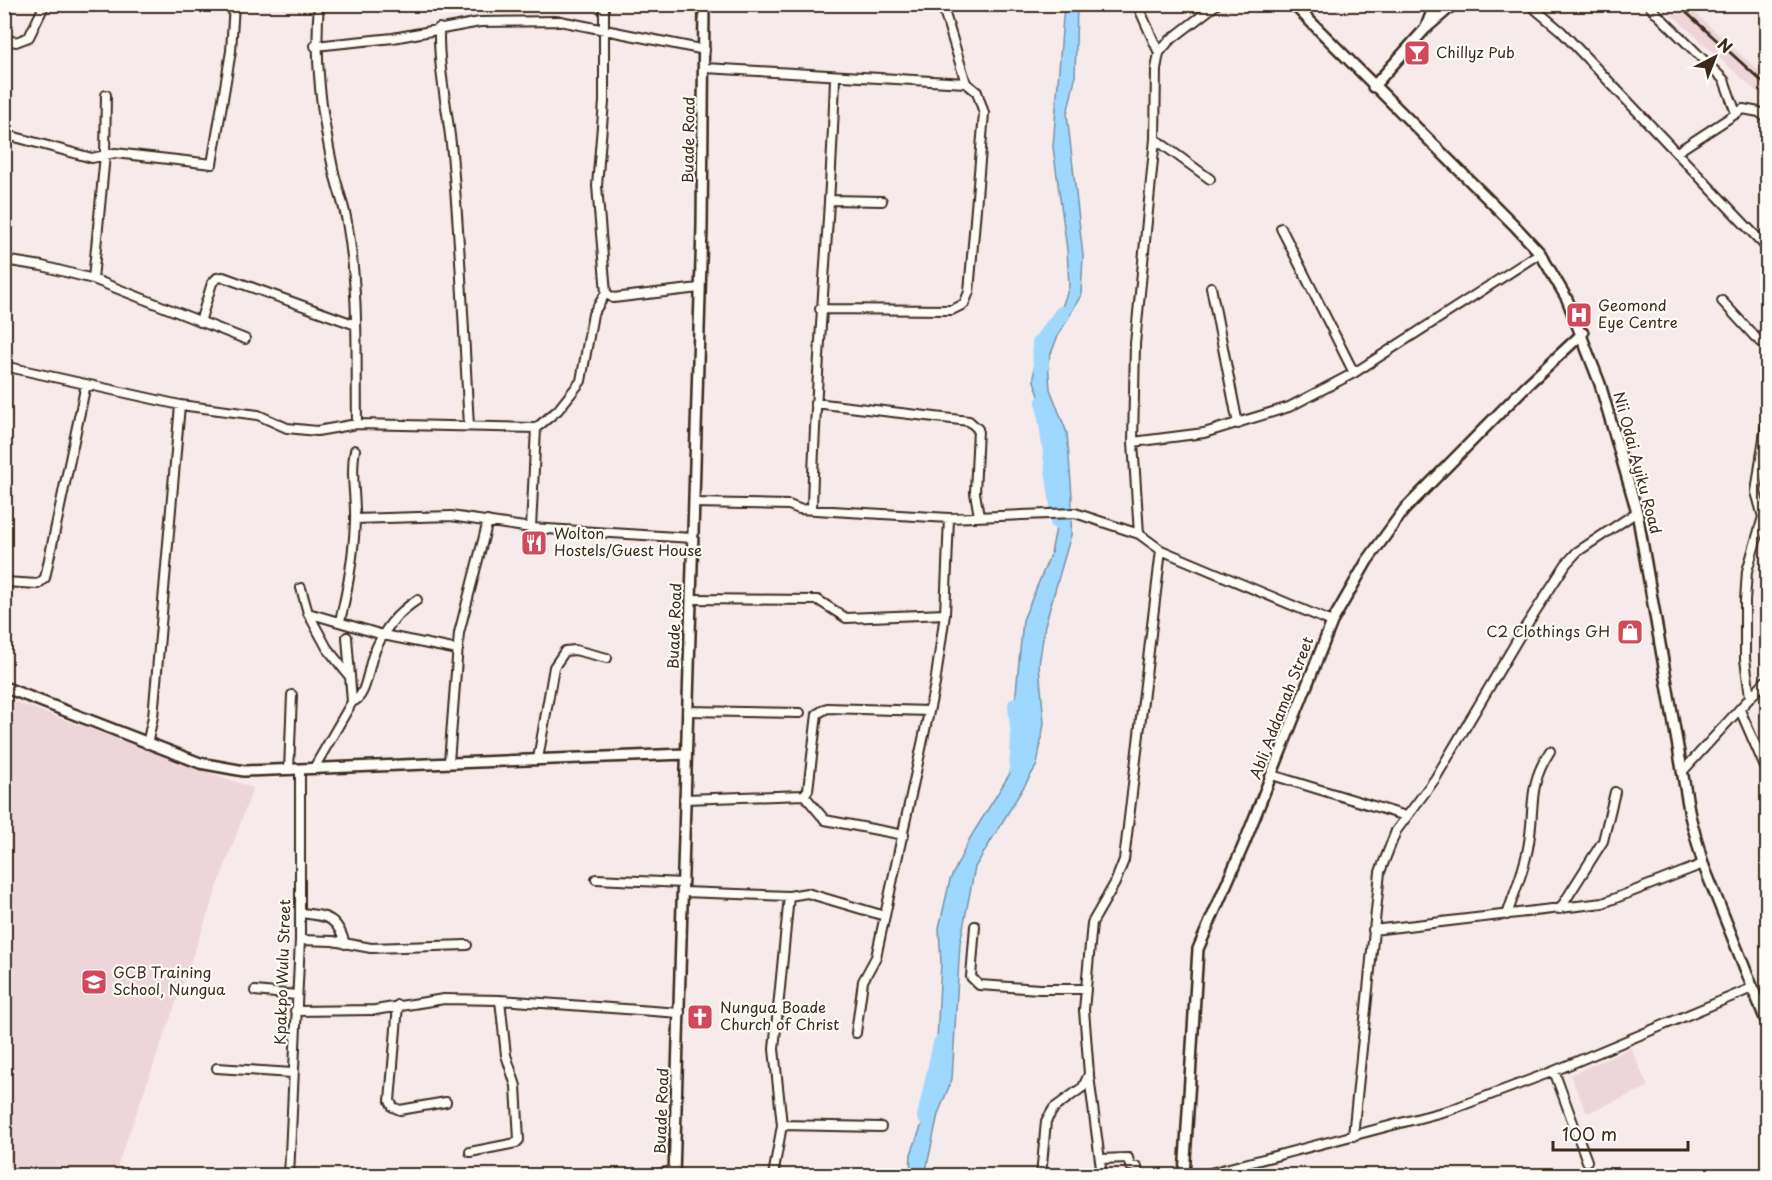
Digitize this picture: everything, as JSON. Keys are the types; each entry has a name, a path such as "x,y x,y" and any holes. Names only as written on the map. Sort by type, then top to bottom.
{"street":[{"path":"4,39 16,42 29,37 45,4"},
{"path":"4,134 92,158 115,153 212,164 231,51 234,4"},
{"path":"318,4 315,46 326,130 347,220 355,276 357,424"},
{"path":"4,366 180,405 258,415 287,428 317,431 357,424 536,428 558,410 581,381 593,314 606,293 597,186 604,102 606,28 604,4"},
{"name":"Buade Road","path":"675,1173 705,68 704,4"},
{"path":"820,309 952,310 964,304 969,292 984,113 977,92 966,83 942,4"},
{"path":"1137,4 1159,53"},
{"path":"1139,534 1133,442 1135,344 1155,139 1156,69 1159,53 1169,40 1217,4"},
{"name":"Nii Odai Ayiku Road","path":"1293,4 1540,253 1567,299 1583,333 1637,513 1690,816 1703,864 1767,1026"},
{"path":"1425,28 1435,4"},
{"path":"1373,87 1425,28 1454,4"},
{"path":"1529,4 1561,31 1767,249"},
{"path":"1651,8 1724,80 1736,113"},
{"path":"315,46 393,38 480,22 560,21 606,28 705,50"},
{"path":"439,28 438,56 451,138 460,239 469,426"},
{"path":"705,68 966,83"},
{"path":"812,509 814,403 820,309 831,200 835,77"},
{"path":"93,279 105,156 106,95"},
{"path":"1677,152 1743,110 1759,112 1767,119"},
{"path":"1155,139 1210,179"},
{"path":"831,200 882,201"},
{"path":"1281,228 1354,373"},
{"path":"1133,442 1204,433 1289,407 1354,373 1540,253"},
{"path":"4,260 93,279 245,339"},
{"path":"200,322 213,283 217,278 223,277 356,325"},
{"path":"1211,287 1238,424"},
{"path":"606,293 613,298 699,288"},
{"path":"1722,301 1767,347"},
{"name":"Abli Addamah Street","path":"1184,1176 1198,949 1272,775 1332,622 1366,561 1404,510 1528,384 1583,333"},
{"path":"4,582 38,584 45,578 86,384"},
{"path":"814,403 969,421 974,424 978,429 975,493 979,516"},
{"path":"147,744 155,698 180,405"},
{"path":"1750,697 1745,659 1745,601 1747,571 1763,517 1756,492 1767,410"},
{"path":"531,528 536,428"},
{"path":"340,621 350,580 355,519 351,466 355,450"},
{"path":"694,503 780,505 949,518 1075,513 1139,534 1161,550 1332,622"},
{"path":"1353,1136 1380,872 1396,831 1435,779 1522,632 1566,564 1577,552 1637,513"},
{"path":"355,519 451,516 531,528 692,538"},
{"path":"856,1033 863,981 876,957 929,711 945,614 949,518"},
{"path":"449,762 459,633 488,521"},
{"path":"1102,1176 1089,1074 1084,1010 1092,923 1115,883 1124,860 1161,550"},
{"path":"301,588 308,614 327,648 350,677"},
{"path":"691,598 818,600 846,618 945,614"},
{"path":"314,768 352,702 360,696 373,655 391,621 417,600"},
{"path":"308,614 340,621 383,635 458,650"},
{"path":"347,637 352,702"},
{"path":"538,759 554,667 559,658 565,651 575,650 607,658"},
{"path":"1682,772 1767,678"},
{"path":"4,687 200,763 244,771 686,754"},
{"path":"289,770 292,695"},
{"path":"684,799 804,795 808,790 818,714 821,710 831,707 929,711"},
{"path":"1740,710 1767,774"},
{"path":"687,711 800,713"},
{"path":"1507,915 1528,849 1534,783 1538,770 1550,751"},
{"name":"Kpakpo Wulu Street","path":"290,1176 292,1073 300,940 300,769"},
{"path":"1272,775 1406,816"},
{"path":"1560,909 1604,841 1614,792"},
{"path":"804,795 825,820 904,835"},
{"path":"1373,930 1560,909 1621,898 1647,884 1703,864"},
{"path":"596,879 789,896 807,893 885,916"},
{"path":"773,1176 782,1125 774,1049 789,896"},
{"path":"300,913 326,916 340,926 345,944"},
{"path":"975,926 971,977 979,985 1040,989 1086,988"},
{"path":"300,940 371,948 467,945"},
{"path":"1199,1176 1450,1110 1554,1071 1752,988"},
{"path":"255,991 296,995"},
{"path":"295,1011 375,1010 444,999 500,1000 680,1013"},
{"path":"470,1152 516,1143 519,1140 516,1086 506,1055 500,1000"},
{"path":"398,1005 390,1101 400,1110 446,1102"},
{"path":"217,1068 292,1073"},
{"path":"1554,1071 1587,1161"},
{"path":"1041,1176 1047,1121 1054,1108 1083,1087 1089,1074"},
{"path":"782,1125 881,1127"},
{"path":"1100,1159 1128,1158 1130,1166 1137,1167 1138,1176"},
{"path":"649,1176 675,1173"}],"shaded area":[{"path":"1661,5 1686,5 1767,78 1767,101"},
{"name":"GCB Training School, Nungua","path":"4,698 253,788 114,1175 5,1175"},
{"path":"1631,1048 1648,1087 1587,1113 1570,1075"}],"water":[{"path":"1064,5 1077,5 1075,79 1067,114 1083,256 1081,295 1057,338 1048,361 1050,389 1067,433 1072,496 1071,535 1045,625 1039,665 1044,723 1037,765 975,867 960,943 952,1079 938,1114 925,1175 910,1176 911,1154 939,1078 936,1060 941,963 939,928 950,880 970,838 1014,767 1021,740 1014,713 1023,620 1051,553 1056,528 1059,491 1057,449 1034,381 1034,357 1061,310 1069,287 1067,249 1053,147"}],"waterway":[{"path":"1041,367 1040,343 1062,314"},
{"path":"1044,402 1058,505 1058,522"},
{"path":"1016,705 1019,740 1017,769"},
{"path":"925,1117 941,1043"}],"railway":[{"path":"1677,4 1768,87"}],"place":[{"name":"Chillyz Pub","path":"1417,53"},
{"name":"Geomond Eye Centre","path":"1579,315"},
{"name":"Wolton Hostels/Guest House","path":"534,543"},
{"name":"C2 Clothings GH","path":"1630,632"},
{"name":"GCB Training School, Nungua","path":"94,982"},
{"name":"Nungua Boade Church of Christ","path":"700,1017"}]}
